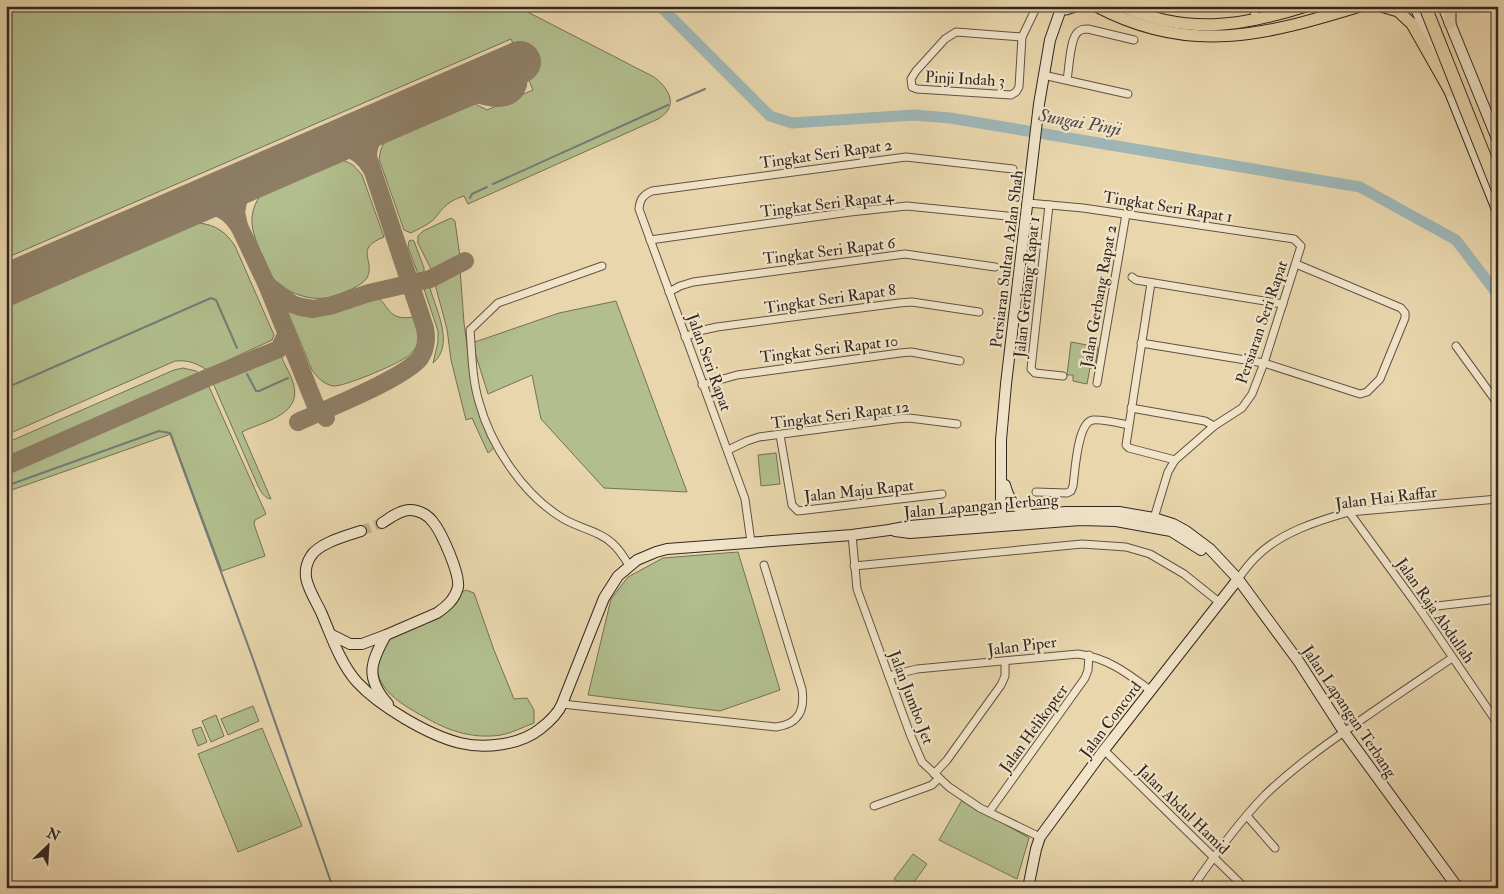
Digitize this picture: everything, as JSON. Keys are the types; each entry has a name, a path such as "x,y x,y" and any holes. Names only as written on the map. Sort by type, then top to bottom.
{"highway":[{"path":"1425,6 1498,190"},
{"path":"1433,6 1498,169"}],"main road":[{"path":"1096,6 1128,21 1152,29 1179,34 1226,36 1268,32 1360,6"},
{"path":"1121,6 1159,20 1211,26 1256,21 1306,6"},
{"path":"1381,6 1398,11 1412,24 1450,91"},
{"path":"1450,6 1450,22"}],"street":[{"path":"1022,37 1037,6"},
{"path":"1252,6 1256,21"},
{"path":"1415,6 1498,212"},
{"path":"1443,6 1498,141"},
{"name":"Persiaran Sultan Azlan Shah","path":"1003,519 1001,440 1005,394 1041,104 1046,75 1065,7"},
{"path":"1427,33 1429,21 1438,16 1450,22"},
{"path":"1067,80 1073,40 1082,29 1134,40"},
{"name":"Pinji Indah 3","path":"956,32 1022,37 1019,87 1011,95 917,90 912,86 911,79 916,71 945,39 956,32"},
{"path":"1046,75 1128,94"},
{"name":"Tingkat Seri Rapat 2","path":"644,195 652,190 906,157 1013,169"},
{"name":"Jalan Seri Rapat","path":"644,195 639,209 745,499 751,542"},
{"name":"Persiaran Sultan Azlan Shah","path":"1003,519 1004,441 1030,204"},
{"name":"Tingkat Seri Rapat 1","path":"1030,204 1083,208 1294,240 1300,246"},
{"name":"Jalan Gerbang Rapat 1","path":"1048,205 1031,369 1035,373 1063,376"},
{"name":"Tingkat Seri Rapat 4","path":"650,240 850,212 907,206 1007,216"},
{"name":"Jalan Gerbang Rapat 2","path":"1097,383 1126,214"},
{"name":"Persiaran Seri Rapat","path":"1154,518 1168,472 1175,460 1214,426 1242,408 1252,394 1264,363 1300,246"},
{"name":"Tingkat Seri Rapat 6","path":"669,292 693,282 905,254 995,267"},
{"path":"1142,343 1264,363 1360,394 1367,392 1380,379 1405,318 1405,313 1401,308 1296,264"},
{"path":"602,266 498,303 470,330 474,379 488,429 498,449 513,470 546,507 564,519 612,543 630,565"},
{"path":"1132,278 1151,283 1283,304"},
{"path":"1151,283 1126,445 1129,448 1175,460"},
{"name":"Tingkat Seri Rapat 8","path":"685,337 716,327 811,316 898,302 912,302 979,312"},
{"path":"1456,346 1498,404"},
{"name":"Tingkat Seri Rapat 10","path":"702,385 737,374 900,352 960,360"},
{"path":"1131,408 1205,420 1214,426"},
{"name":"Tingkat Seri Rapat 12","path":"728,450 759,437 902,418 957,424"},
{"path":"1036,492 1067,493 1071,491 1080,434 1086,423 1094,420 1128,425"},
{"name":"Jalan Maju Rapat","path":"780,435 792,505 798,511 942,494"},
{"path":"1004,484 1009,498 1016,507 1031,515"},
{"path":"978,520 996,513 1001,498"},
{"name":"Jalan Hai Raffar","path":"1238,579 1256,557 1287,535 1327,518 1350,512 1498,498"},
{"path":"331,635 344,642 356,644 368,642 445,608 453,599 458,585 457,570 436,527 430,519 419,512 411,510 404,511 385,523"},
{"name":"Jalan Lapangan Terbang","path":"362,534 344,537 316,550 307,563 305,572 308,588 346,669 379,702 395,712 423,727 459,742 486,746 517,741 528,737 538,731 557,714 604,598 618,576 630,565 656,552 667,549 852,535 910,526 1066,512 1118,512 1154,518 1186,531 1210,549 1238,579 1299,662 1344,732 1458,888"},
{"name":"Jalan Raja Abdullah","path":"1350,512 1419,608 1498,724"},
{"path":"1138,524 1149,522 1154,518 1160,526 1171,531"},
{"path":"936,532 992,524 1003,519 1056,522"},
{"name":"Jalan Lapangan Terbang","path":"889,530 910,534 1080,520 1119,522 1171,531 1206,553 1214,554"},
{"name":"Jalan Jumbo Jet","path":"852,535 856,589 922,762 936,776 971,802 1040,837"},
{"path":"854,566 1082,544 1126,547 1150,554 1184,574 1219,602"},
{"path":"562,704 776,728 795,721 801,711 802,689 764,566"},
{"name":"Jalan Concord","path":"1028,888 1040,837 1150,690 1238,579"},
{"path":"1419,608 1498,598"},
{"name":"Jalan Lapangan Terbang","path":"386,635 374,657 372,671 380,694 395,712"},
{"name":"Jalan Piper","path":"888,676 917,669 1005,662 1066,654 1089,655 1121,668 1150,690"},
{"name":"Jalan Helikopter","path":"988,812 1085,678 1088,670 1089,655"},
{"path":"1192,888 1247,816 1286,776 1344,732 1452,658"},
{"path":"874,806 932,785 947,760 1001,685 1005,676 1005,662"},
{"name":"Jalan Abdul Hamid","path":"1104,750 1245,888"},
{"path":"1247,816 1275,848"}],"green space":[{"path":"6,6 516,6 654,77 668,92 670,104 665,114 658,119 468,204 464,196 459,198 447,204 427,224 411,233 404,230 379,159 385,141 475,104 487,110 533,90 511,39 6,258"},
{"path":"343,160 353,165 362,175 384,237 375,241 367,250 369,272 367,278 360,284 350,290 330,297 315,298 299,295 278,283 269,272 253,229 252,221 255,204 260,196"},
{"path":"451,218 455,221 460,257 433,273 418,243 418,236 423,231"},
{"path":"199,223 211,225 220,230 235,246 274,335 272,340 207,370 192,362 175,361 6,435 6,307"},
{"path":"412,240 424,268 424,276 420,279 408,247 409,241"},
{"path":"460,269 464,323 472,380 494,448 488,453 472,418 466,420 451,360 447,329 435,284 437,280"},
{"path":"430,288 442,327 443,337 443,347 433,363 438,342 438,331 424,289"},
{"path":"372,295 382,301 392,314 404,318 413,317 418,335 416,347 407,357 369,375 339,385 326,384 312,370 286,308 308,313 330,312"},
{"path":"616,301 687,492 604,488 541,419 532,375 488,394 472,343 559,313"},
{"path":"1071,342 1098,347 1095,368 1090,368 1087,384 1073,381 1073,375 1067,375"},
{"path":"273,355 281,356 292,378 295,396 292,404 278,416 242,432 271,499 265,496 258,486 212,381"},
{"path":"183,368 201,374 6,459 6,443 174,370"},
{"path":"207,382 266,514 255,520 254,524 265,556 222,571 171,434 6,492 6,469"},
{"path":"776,453 780,484 761,486 758,455"},
{"path":"738,552 780,690 720,711 588,695 611,599 628,577 663,558"},
{"path":"466,590 474,593 514,699 527,698 534,710 534,723 509,733 491,736 454,731 437,724 400,702 384,687 379,678 377,668 379,657 389,640 450,610 456,604 462,592"},
{"path":"253,706 259,721 228,735 221,719"},
{"path":"216,715 224,736 211,742 202,721"},
{"path":"201,727 207,742 198,746 192,730"},
{"path":"262,728 302,826 238,852 198,754"},
{"path":"962,800 1029,838 1017,879 939,840"},
{"path":"913,854 927,864 910,888 906,888 894,879"}],"waterway":[{"name":"Sungai Pinji","path":"660,6 770,116 792,123 914,115 950,118 1360,187 1456,240 1498,295"},
{"path":"677,101 705,89"},
{"path":"493,184 668,105"},
{"path":"470,198 472,194 487,187"},
{"path":"6,388 211,298 216,300 237,348"},
{"path":"247,374 256,391 288,378"},
{"path":"6,486 159,431 170,433 253,659 333,888"},
{"path":"542,888 554,883"}],"taxiway":[{"path":"496,60 504,61 516,70 518,82 512,94 501,98 470,94 439,97 496,60"},
{"path":"298,422 398,375 412,366 420,358 425,348 425,328 368,157 368,151 374,135 390,119"},
{"path":"317,150 334,147 348,148 366,160 371,168"},
{"path":"256,177 239,197 236,212 239,226 267,285 317,409 326,418"},
{"path":"180,210 206,206 213,207 226,212 239,226"},
{"path":"267,285 292,304 313,309 330,306 369,293 430,279 465,261"},
{"path":"6,466 207,378 279,349 286,335"}],"runway":[{"path":"6,285 520,62"}],"tunnel":[{"path":"361,531 382,523"}]}
